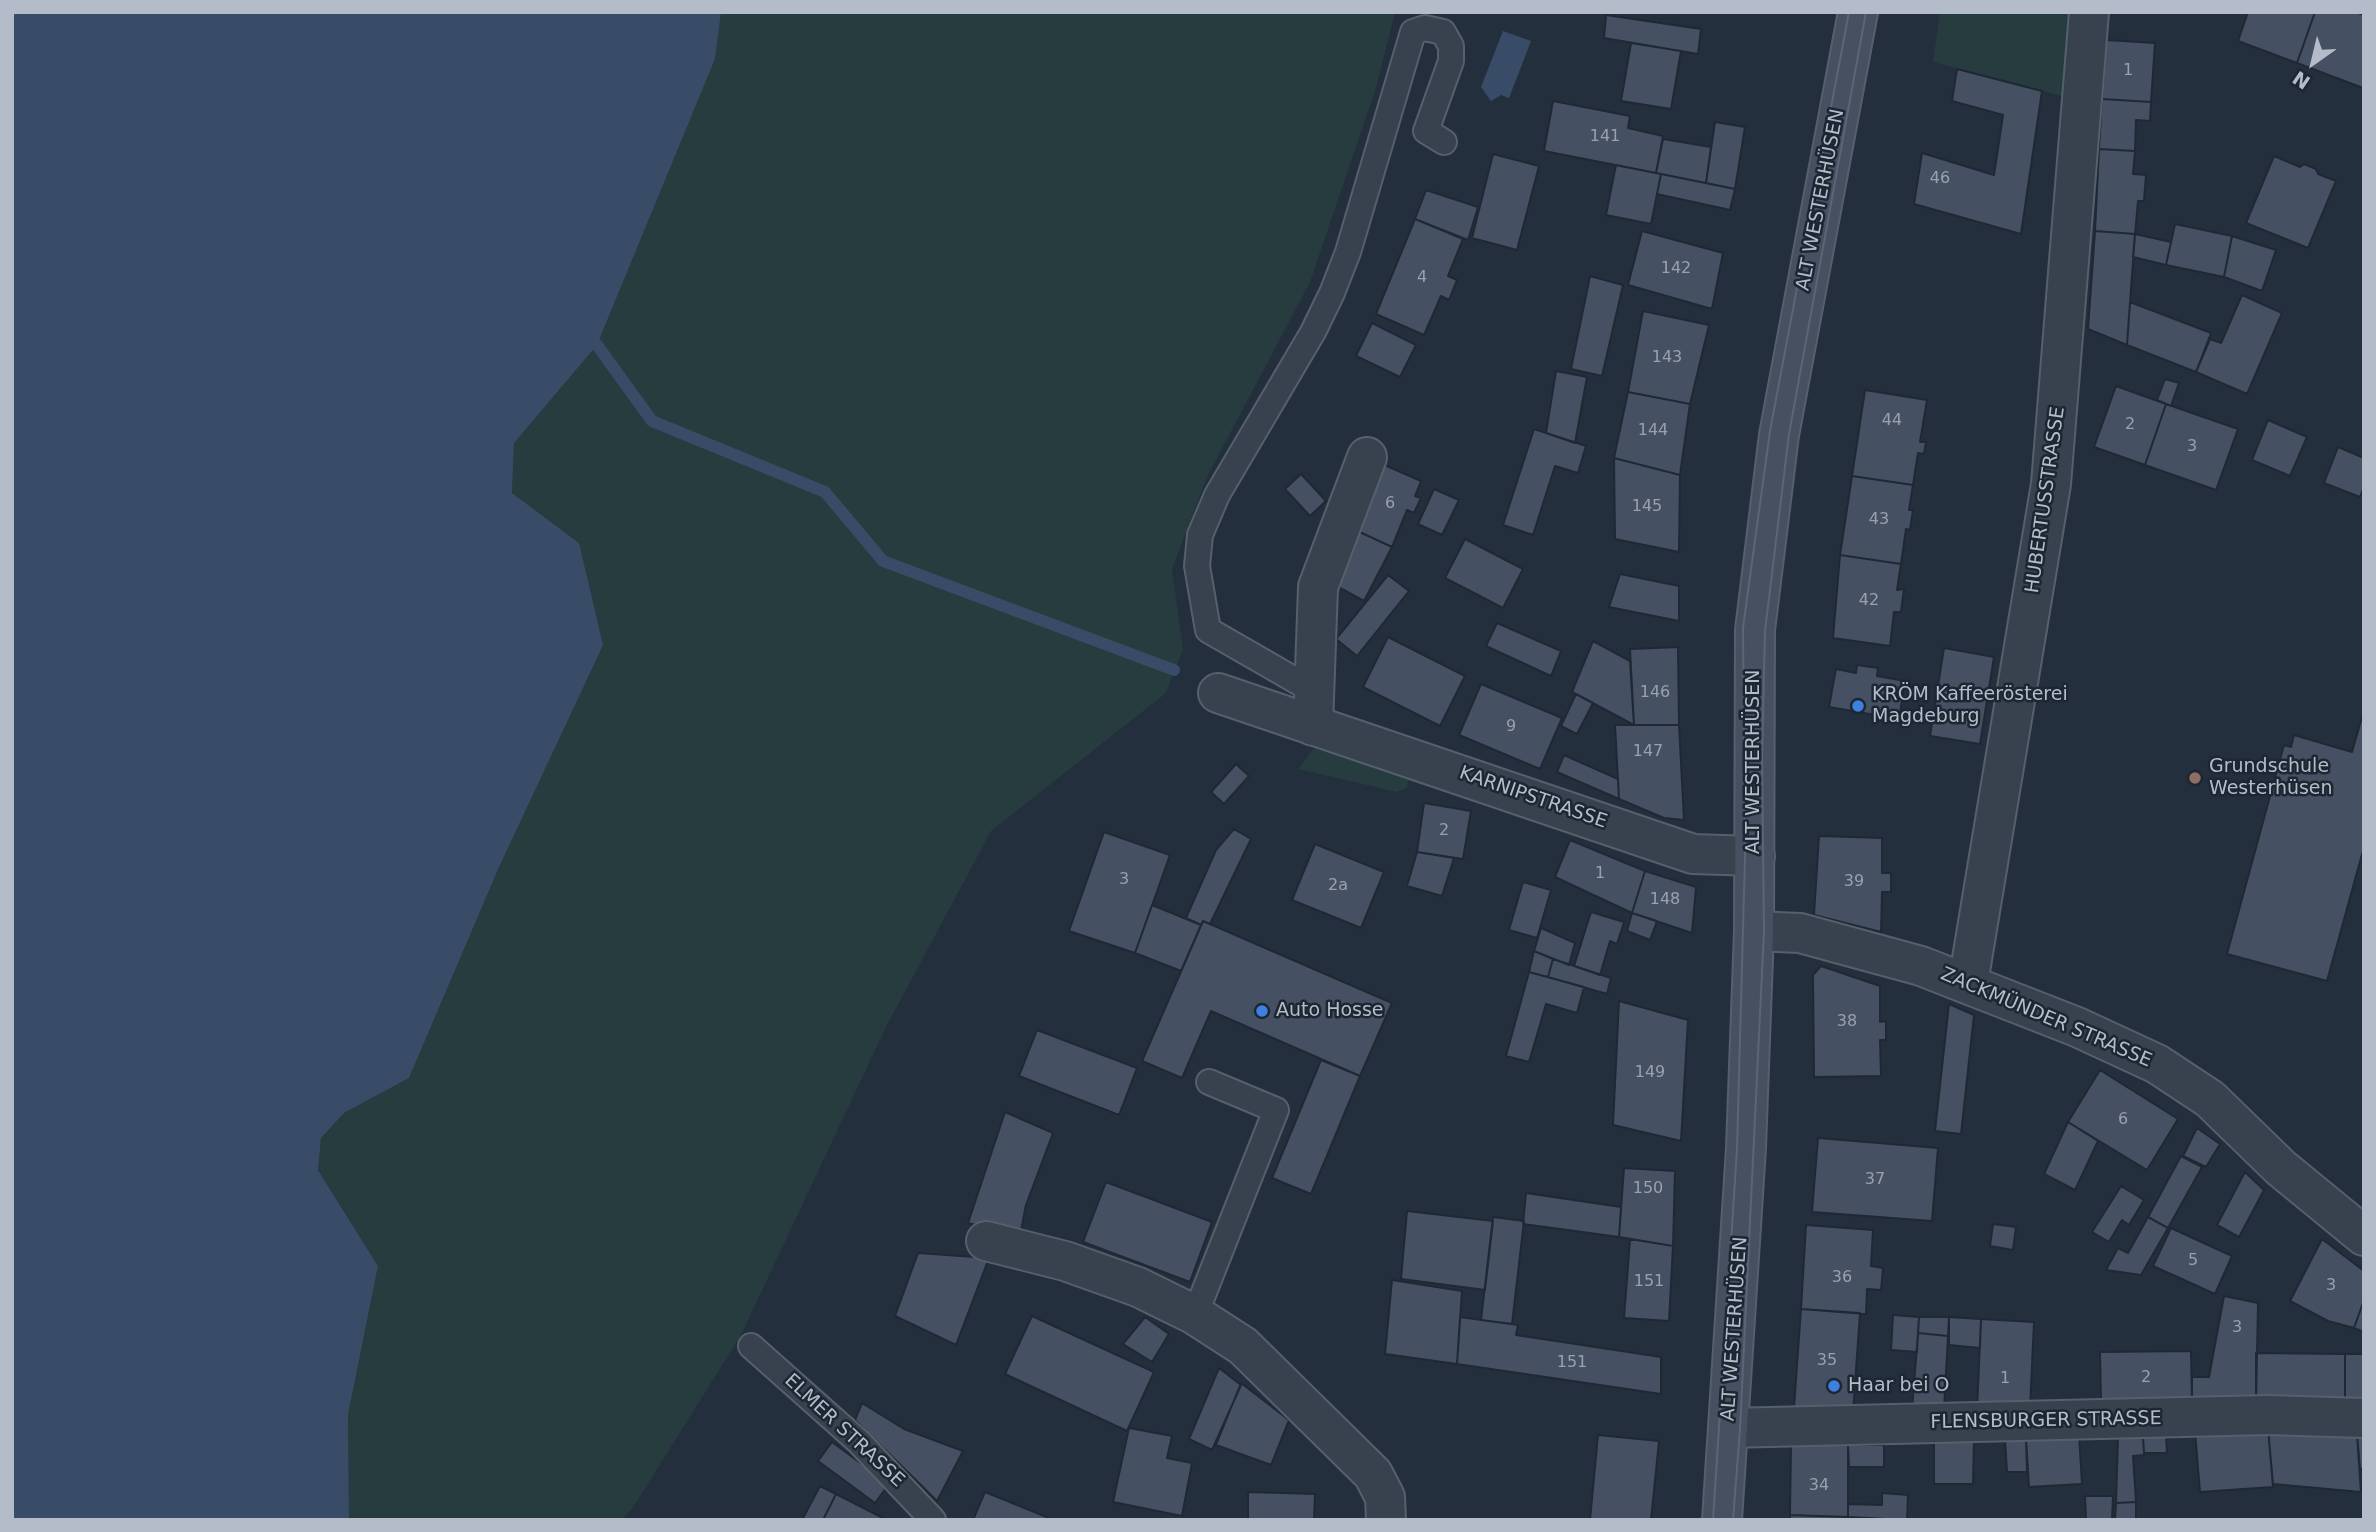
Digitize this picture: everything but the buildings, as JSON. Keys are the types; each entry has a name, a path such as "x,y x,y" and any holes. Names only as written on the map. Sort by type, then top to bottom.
{"main road":[{"name":"ALT WESTERHÜSEN","path":"1722,1520 1746,1148 1754,931 1755,629 1790,368 1858,12"}],"street":[{"name":"HUBERTUSSTRASSE","path":"1968,983 2051,484 2089,12"},
{"path":"1314,708 1318,587 1367,457"},
{"name":"KARNIPSTRASSE","path":"1218,693 1314,708 1693,854 1755,856"},
{"name":"ZACKMÜNDER STRASSE","path":"1754,931 1800,933 1921,966 2118,1045 2188,1083 2218,1107 2305,1189 2364,1236"},
{"path":"986,1241 1120,1279 1195,1315 1257,1357 1373,1474 1385,1497 1386,1520"},
{"name":"FLENSBURGER STRASSE","path":"1728,1428 2267,1415 2364,1418"}],"lane":[{"path":"1314,708 1208,630 1197,566 1200,536 1217,495 1313,332 1332,293 1348,252 1413,32 1425,28 1443,32 1451,46 1451,61 1426,131 1444,142"},
{"path":"1195,1315 1276,1110 1209,1082"},
{"name":"ELMER STRASSE","path":"751,1346 859,1442 933,1520"}],"green space":[{"path":"721,12 1395,12 1376,88 1310,282 1207,477 1172,569 1183,649 1166,693 991,831 886,1027 741,1335 632,1509 621,1520 349,1520 348,1415 378,1266 318,1169 321,1138 344,1113 409,1078 499,867 579,543 512,493 514,442 597,345 715,59"},
{"path":"1940,12 2076,12 2073,99 1933,62"},
{"path":"1316,746 1409,777 1407,788 1397,792 1298,769"}],"water":[{"path":"12,12 721,12 715,59 597,345 514,443 512,493 579,543 603,645 499,867 409,1078 344,1113 321,1138 318,1170 378,1266 348,1415 349,1520 12,1520"},
{"path":"1503,31 1531,41 1509,98 1501,95 1491,101 1481,87"}],"waterway":[{"path":"584,339 597,345 652,421 825,492 883,561 1174,670"}],"tram line":[{"path":"1713,1520 1737,1149 1745,856 1743,628 1770,431 1849,12"},
{"path":"1733,1520 1740,1429 1764,931 1762,758 1765,631 1789,434 1866,12"}],"place":[{"name":"KRÖM Kaffeerösterei Magdeburg","path":"1858,706"},
{"name":"Grundschule Westerhüsen","path":"2195,778"},
{"name":"Auto Hosse","path":"1262,1011"},
{"name":"Haar bei O","path":"1834,1386"}]}
